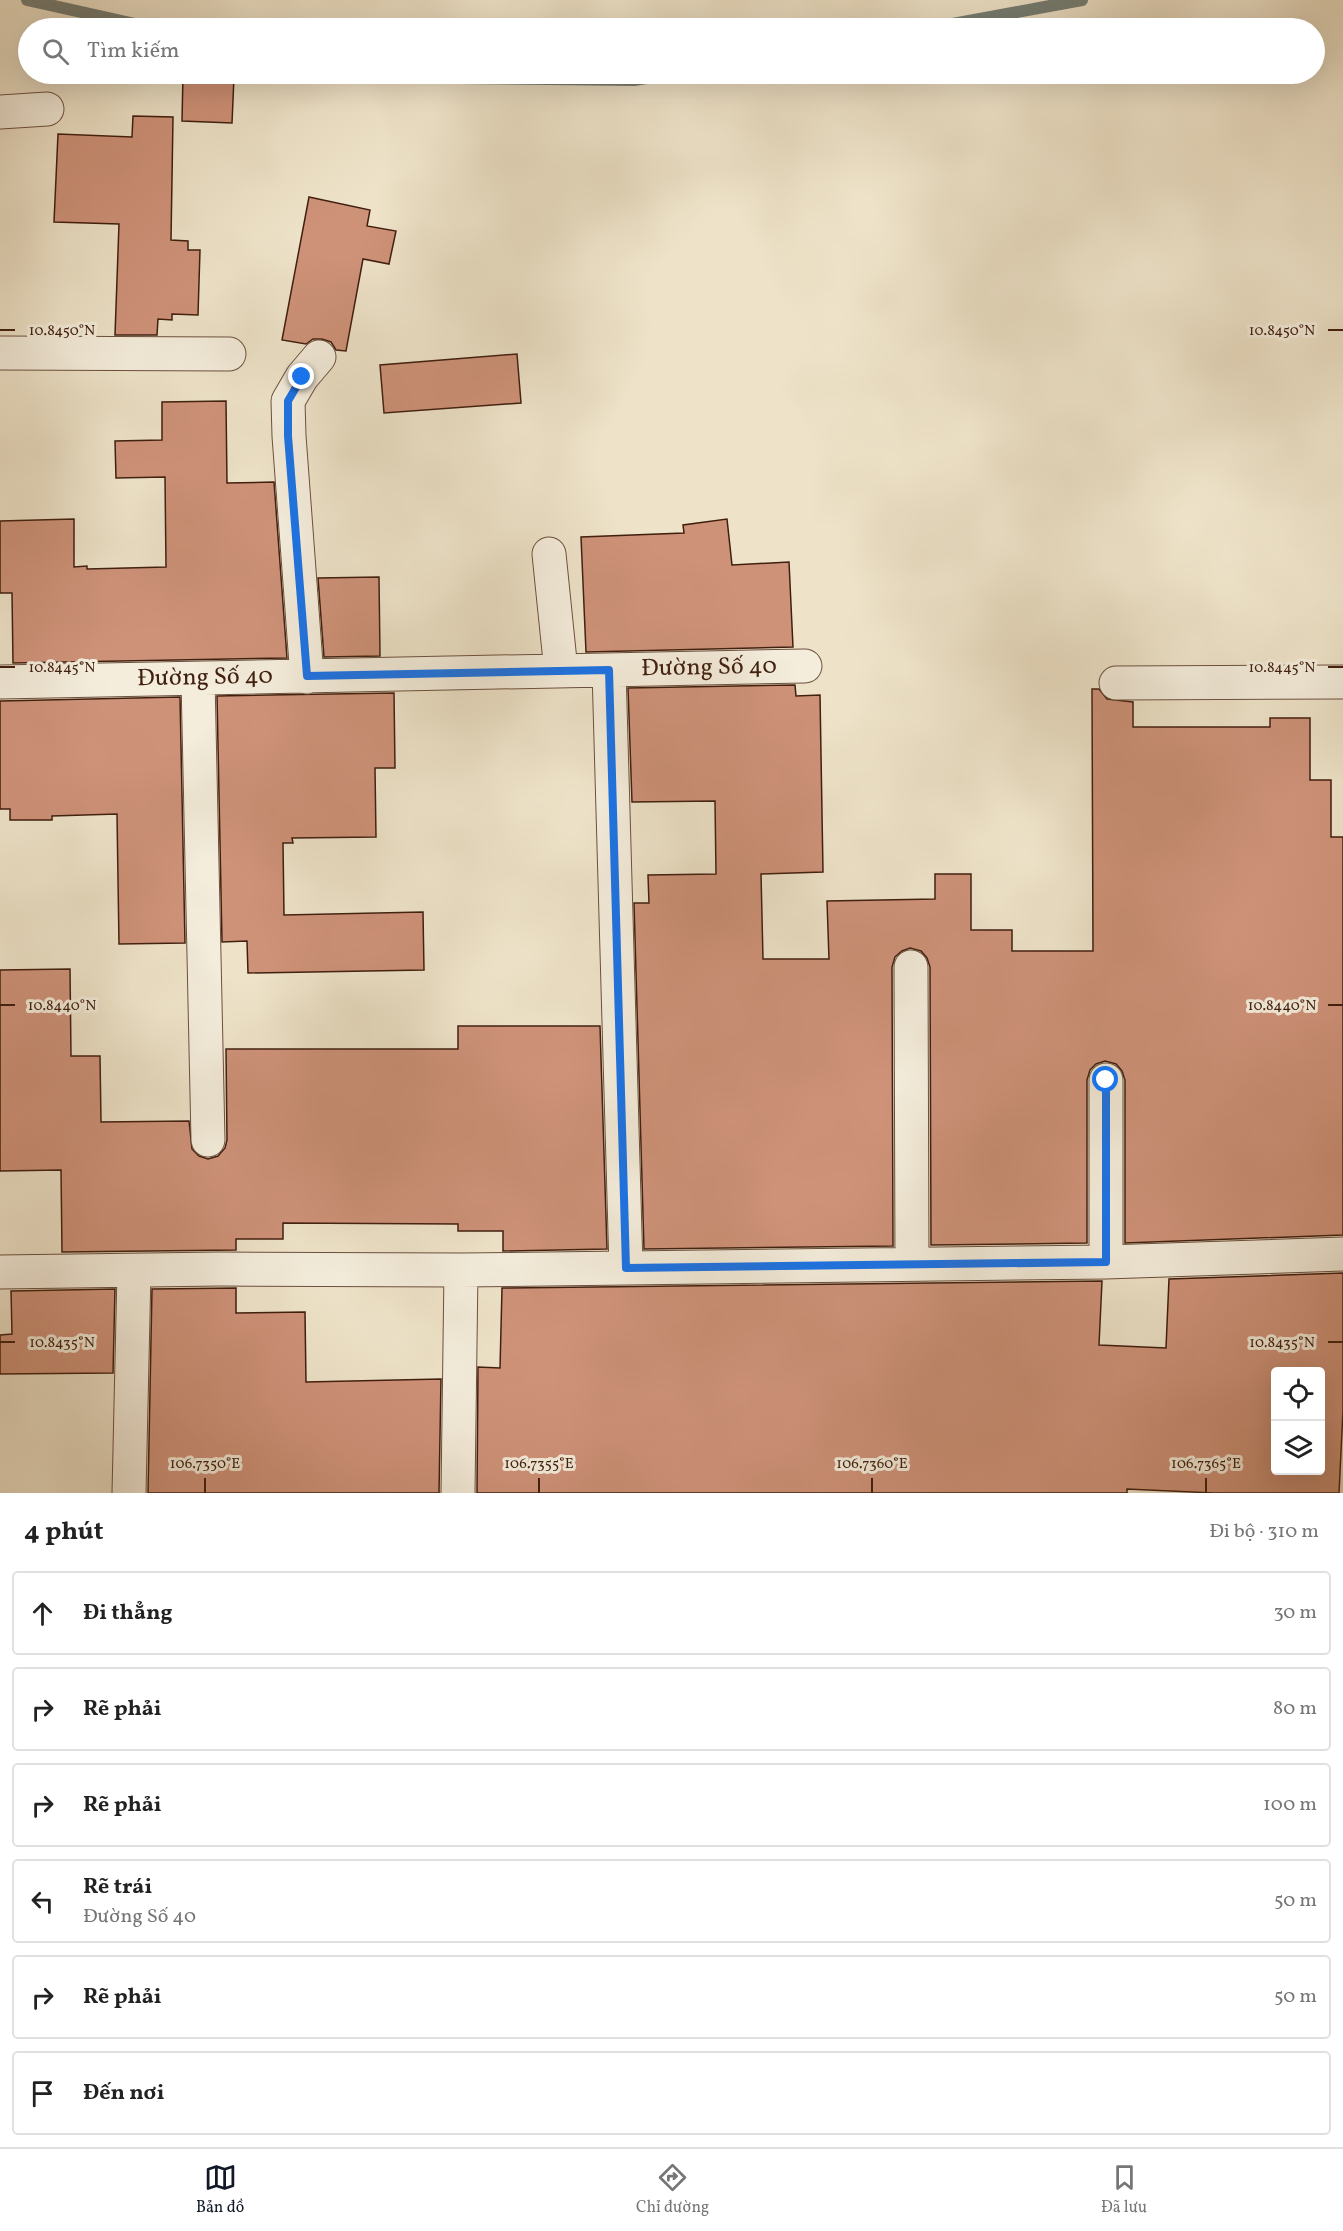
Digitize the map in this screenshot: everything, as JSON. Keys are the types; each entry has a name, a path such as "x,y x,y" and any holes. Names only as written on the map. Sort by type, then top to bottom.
{"street":[{"path":"0,112 47,109"},
{"path":"0,353 229,354"},
{"path":"307,676 288,436 288,401 302,377 319,357"},
{"path":"549,554 561,671"},
{"name":"Đường Số 40","path":"0,682 806,666"},
{"path":"609,670 626,1268"},
{"path":"198,679 208,1140"},
{"path":"1116,683 1343,682"},
{"path":"911,967 912,1264"},
{"path":"1106,1080 1106,1262"},
{"path":"0,1272 134,1272 220,1269 461,1270 1106,1262 1343,1254"},
{"path":"458,1493 461,1270"},
{"path":"129,1493 134,1272"}],"building":[{"path":"183,84 234,84 232,123 182,121"},
{"path":"133,116 173,117 171,240 188,241 188,250 200,250 198,315 172,314 172,320 158,319 157,335 115,335 119,224 54,222 58,134 132,137"},
{"path":"309,197 370,210 367,226 396,231 389,264 363,259 346,351 336,350 331,342 322,339 313,339 306,344 282,340"},
{"path":"517,354 521,403 384,413 380,365"},
{"path":"226,401 227,483 274,482 287,658 13,663 12,593 0,593 0,521 74,519 74,567 87,566 87,569 166,567 165,477 116,478 115,441 162,440 162,402"},
{"path":"727,519 732,565 789,562 793,647 586,652 581,537 684,533 683,525"},
{"path":"379,577 380,656 324,657 318,578"},
{"path":"795,685 796,696 820,695 823,872 761,874 763,959 829,959 827,901 935,899 935,874 971,874 971,930 1012,930 1012,951 1093,951 1092,689 1099,689 1107,699 1133,702 1133,727 1270,727 1270,718 1310,718 1310,780 1331,780 1331,837 1343,837 1343,1235 1125,1243 1125,1080 1116,1064 1105,1061 1096,1064 1090,1070 1087,1080 1087,1243 931,1245 930,967 921,951 910,948 895,957 892,967 893,1246 644,1249 634,903 649,903 648,875 716,874 715,801 632,802 628,688"},
{"path":"394,693 395,768 375,768 376,837 292,838 293,843 283,843 284,915 423,912 424,970 248,973 247,941 222,942 217,696"},
{"path":"180,697 185,943 119,944 117,814 52,816 52,820 10,820 10,809 0,809 0,701"},
{"path":"70,969 71,1056 100,1056 101,1122 189,1121 192,1149 199,1156 208,1159 218,1156 225,1148 227,1140 226,1049 458,1049 458,1026 600,1026 607,1249 503,1251 503,1231 458,1231 458,1224 283,1223 283,1239 236,1239 236,1250 62,1252 61,1170 0,1171 0,970"},
{"path":"1343,1273 1343,1411 1339,1493 1214,1493 1127,1489 1127,1493 477,1493 478,1367 500,1368 502,1288 1102,1281 1099,1345 1166,1348 1169,1279"},
{"path":"236,1288 236,1313 305,1312 306,1382 441,1379 439,1493 148,1493 152,1289"},
{"path":"115,1289 113,1373 0,1374 0,1335 12,1334 11,1291"}],"waterway":[{"path":"27,0 108,18"},
{"path":"985,18 1082,0"}],"route":[{"path":"302,377 288,401 288,436 307,676 609,670 626,1268 1106,1262 1106,1080"}]}
